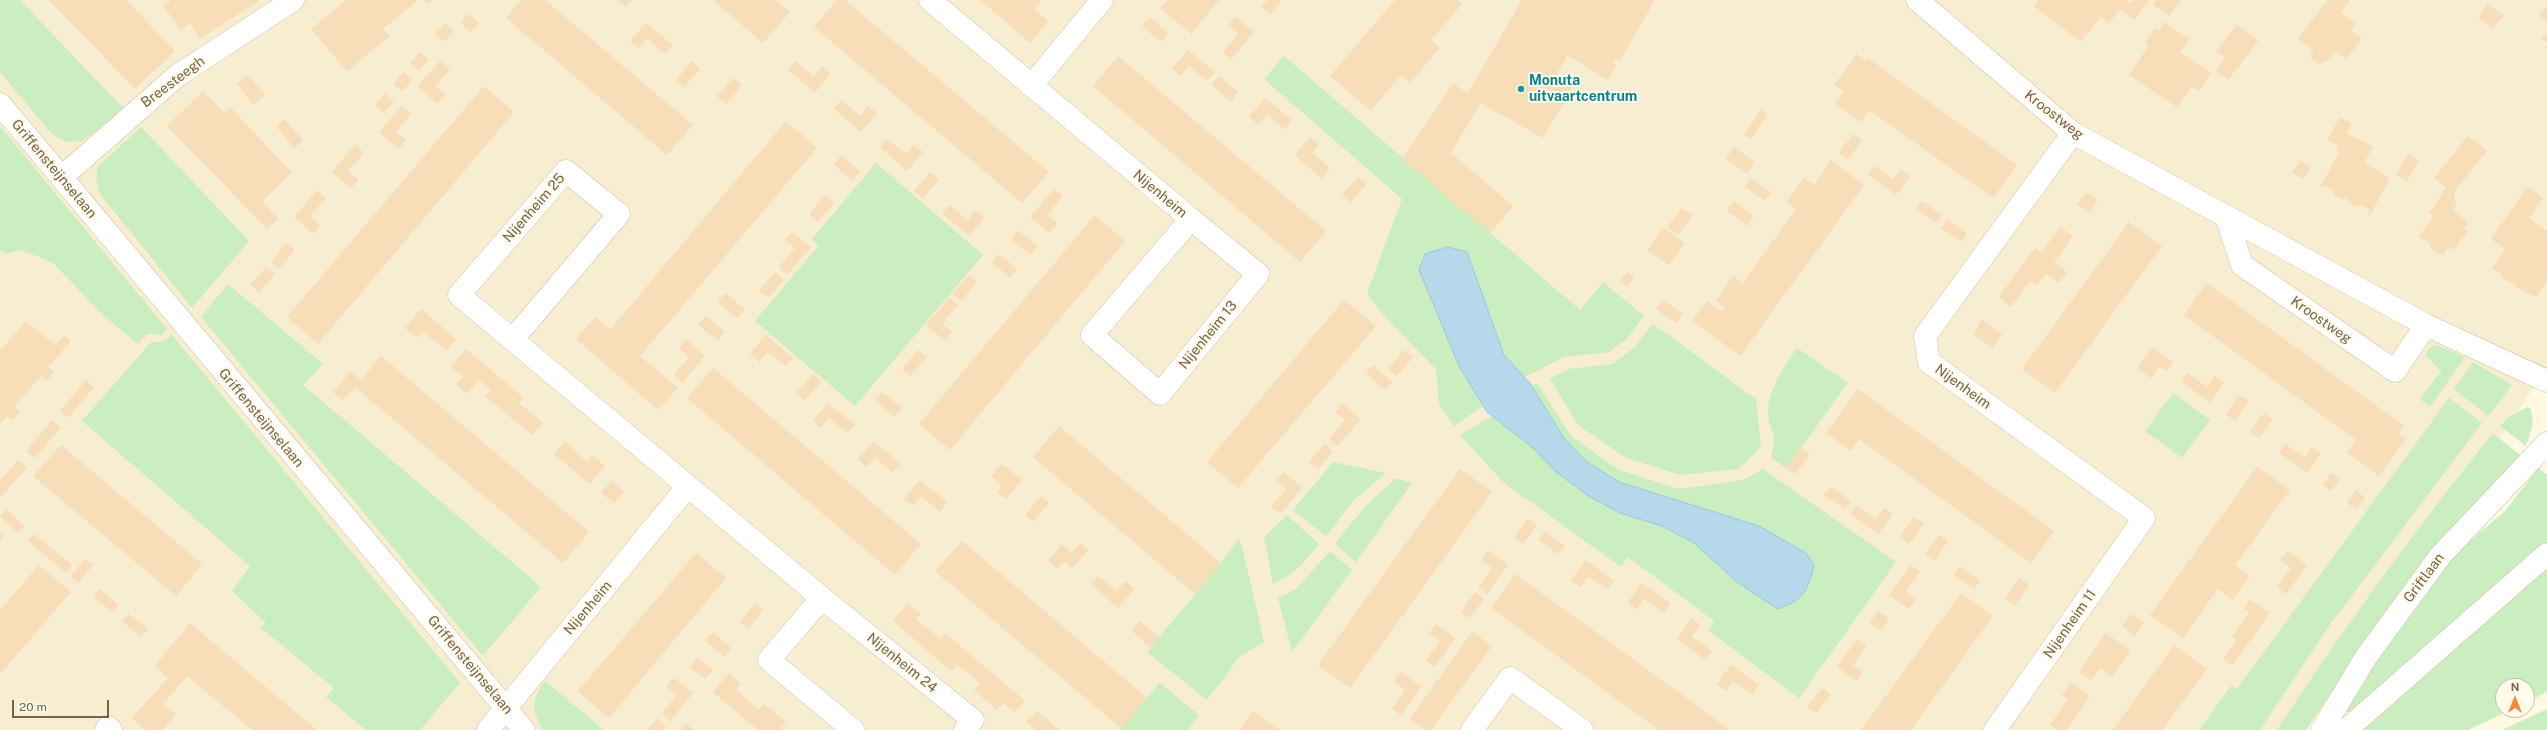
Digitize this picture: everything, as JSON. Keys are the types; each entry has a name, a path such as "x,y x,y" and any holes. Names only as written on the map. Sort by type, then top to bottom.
{"street":[{"name":"Breesteegh","path":"62,177 177,76 293,0"},
{"name":"Nijenheim","path":"930,0 1191,219 1092,335"},
{"path":"1031,86 1102,0"},
{"name":"Kroostweg","path":"1931,4 2073,133 2227,219 2426,325 2547,381"},
{"name":"Griffensteijnselaan","path":"0,104 62,177 182,324 524,730"},
{"name":"Nijenheim","path":"2073,133 1925,336 1929,362 2144,518"},
{"name":"Nijenheim 25","path":"513,339 619,214 566,171 459,295 688,486"},
{"name":"Nijenheim 13","path":"1092,335 1160,394 1258,274 1191,219"},
{"name":"Kroostweg","path":"2227,219 2242,265 2395,371 2426,325"},
{"name":"Griftlaan","path":"2322,730 2366,657 2441,555 2547,442"},
{"name":"Nijenheim","path":"488,730 688,486"},
{"name":"Nijenheim 24","path":"688,486 822,598 973,720 965,730"},
{"name":"Nijenheim 11","path":"1995,730 2144,518"},
{"path":"2346,730 2547,554"},
{"path":"822,598 769,660 853,730"},
{"path":"1472,730 1510,678 1582,730"},
{"path":"106,730 108,727 112,730"}],"shaded area":[{"path":"0,0 2547,0 2547,367 2307,730 0,730"}],"green space":[{"path":"0,0 20,0 124,109 82,141 66,142 52,134 0,72"},
{"path":"1284,56 1580,310 1603,282 1644,316 1626,339 1609,352 1564,357 1525,377 1504,355 1467,252 1459,366 1483,406 1454,426 1439,404 1436,369 1382,314 1367,293 1402,199 1264,79"},
{"path":"0,126 167,329 162,335 147,334 138,344 103,315 54,264 40,257 18,250 6,254 0,250"},
{"path":"141,127 249,241 192,308 100,194 96,180 99,165"},
{"path":"876,163 983,255 855,406 755,321 819,245 812,239"},
{"path":"228,284 323,364 303,385 539,585 540,588 483,656 201,317"},
{"path":"1653,324 1756,399 1761,447 1738,469 1681,475 1626,458 1578,425 1550,379 1568,369 1613,364 1635,347"},
{"path":"172,335 460,683 420,730 366,730 326,697 334,688 261,628 265,622 232,591 250,566 82,421 151,342 162,342"},
{"path":"2436,345 2465,357 2430,407 2420,399 2441,371 2425,355 2428,349"},
{"path":"1797,348 1848,383 1786,468 1771,457 1774,438 1768,412 1771,396 1778,378"},
{"path":"2473,362 2512,385 2488,416 2454,389"},
{"path":"1537,383 1571,436 1619,470 1679,489 1743,480 1763,469 1896,562 1799,698 1709,631 1714,621 1628,557 1621,567 1503,482 1460,435 1492,416 1533,448 1556,472 1620,513 1662,526 1694,543 1737,582 1759,526 1619,482 1587,462 1564,438 1532,386"},
{"path":"2173,393 2210,420 2182,458 2145,431"},
{"path":"2449,398 2482,423 2331,623 2260,730 2199,730 2231,686 2237,689"},
{"path":"2527,407 2531,409 2533,424 2526,446 2500,426 2509,417"},
{"path":"2493,433 2520,455 2476,512 2384,615 2306,730 2277,730 2381,579 2436,505"},
{"path":"1333,462 1386,473 1354,500 1326,536 1293,510"},
{"path":"2538,468 2547,475 2547,545 2350,712 2347,712 2345,704 2413,606 2459,550 2505,511"},
{"path":"1396,478 1412,483 1356,562 1335,544 1363,509"},
{"path":"1287,515 1319,544 1299,567 1287,577 1273,584 1264,537"},
{"path":"1238,539 1242,546 1264,642 1240,656 1207,700 1147,652 1221,563"},
{"path":"1330,551 1352,570 1292,652 1278,598 1296,589"},
{"path":"2547,569 2547,692 2535,698 2535,678 2495,678 2495,717 2468,730 2360,730"},
{"path":"545,681 604,730 543,730 536,716 534,705 537,694"},
{"path":"1160,683 1199,715 1188,730 1119,730"},
{"path":"2547,709 2547,730 2502,730 2528,718 2535,718 2535,715"}],"water":[{"path":"1448,247 1467,252 1504,355 1530,383 1564,438 1587,462 1619,482 1759,526 1806,553 1814,565 1807,588 1799,598 1778,609 1737,582 1694,543 1662,526 1620,513 1590,497 1556,472 1533,448 1487,412 1459,366 1419,270 1425,254"}],"building":[{"path":"49,0 126,0 175,51 135,89"},
{"path":"172,0 260,0 200,39 190,23 180,30 163,5"},
{"path":"346,0 418,0 383,29 390,36 347,71 311,29"},
{"path":"424,0 433,0 428,4"},
{"path":"521,0 545,0 693,125 667,155 506,18"},
{"path":"618,0 632,0 626,7"},
{"path":"713,0 776,0 790,12 763,43"},
{"path":"837,0 845,0 1049,172 1022,203 814,27"},
{"path":"980,0 1042,0 1034,9 1048,21 1030,43"},
{"path":"1167,0 1219,0 1191,34 1160,8"},
{"path":"1267,0 1282,0 1270,14 1261,7"},
{"path":"1395,0 1457,0 1462,4 1431,40 1440,48 1410,83 1401,75 1371,111 1330,76"},
{"name":"Monuta uitvaartcentrum","path":"1522,0 1655,0 1619,62 1615,59 1613,63 1617,65 1607,80 1568,55 1557,73 1574,84 1543,138 1481,103 1451,153 1513,206 1490,233 1402,159 1453,84 1468,93"},
{"path":"2039,0 2127,0 2131,3 2133,0 2149,0 2134,20 2120,9 2109,23 2101,16 2081,42 2034,6"},
{"path":"2156,0 2181,0 2169,16 2153,4"},
{"path":"2328,0 2350,0 2341,12 2356,24 2351,31 2362,39 2346,59 2335,51 2327,61 2319,64 2310,57 2313,50 2298,38"},
{"path":"2488,4 2504,16 2493,29 2478,17"},
{"path":"2547,6 2547,22 2539,16"},
{"path":"468,14 479,23 471,32 460,23"},
{"path":"1150,17 1168,34 1161,42 1142,26"},
{"path":"1236,17 1254,32 1231,60 1223,52 1238,34 1228,25"},
{"path":"2164,22 2189,39 2180,52 2211,73 2199,91 2192,86 2177,107 2129,75 2149,45 2145,42 2155,28 2159,30"},
{"path":"445,23 454,31 444,42 435,34"},
{"path":"646,23 673,45 665,54 647,38 638,48 630,41"},
{"path":"2237,24 2258,41 2228,80 2216,70 2225,58 2216,51"},
{"path":"2547,32 2547,43 2541,38"},
{"path":"1188,50 1215,72 1207,81 1189,66 1181,76 1172,68"},
{"path":"420,52 429,59 419,71 410,63"},
{"path":"1857,54 1866,61 1868,58 2017,165 1993,198 1869,110 1860,122 1835,104 1844,92 1834,85"},
{"path":"1118,56 1326,231 1300,262 1093,86"},
{"path":"440,61 450,69 435,86 445,95 437,104 418,86"},
{"path":"692,61 700,69 684,87 676,80"},
{"path":"795,61 814,77 822,66 831,74 815,92 788,70"},
{"path":"403,72 412,80 403,91 393,84"},
{"path":"248,75 265,95 253,105 237,84"},
{"path":"1219,76 1238,92 1231,102 1211,85"},
{"path":"733,78 742,85 726,104 717,96"},
{"path":"484,86 514,112 318,344 287,317"},
{"path":"203,91 224,113 230,107 292,173 262,201 278,219 267,229 167,126"},
{"path":"385,93 394,102 384,113 375,105"},
{"path":"1265,98 1292,120 1285,130 1267,114 1258,124 1249,117"},
{"path":"841,100 860,116 868,106 877,113 861,132 834,109"},
{"path":"402,106 411,114 396,132 406,140 399,149 379,132"},
{"path":"1761,110 1768,114 1751,139 1744,134"},
{"path":"2340,117 2352,124 2347,133 2373,147 2364,163 2390,178 2370,215 2368,213 2370,210 2361,205 2357,207 2349,203 2347,198 2341,199 2334,194 2333,190 2324,185 2322,188 2320,187 2339,153 2336,151 2339,146 2327,140"},
{"path":"285,119 303,141 294,148 276,126"},
{"path":"786,121 817,148 640,356 678,388 658,410 576,339 595,317 610,330"},
{"path":"1853,134 1862,140 1848,160 1839,153"},
{"path":"2468,136 2487,151 2454,192 2456,206 2453,210 2468,222 2464,228 2468,231 2453,250 2448,247 2443,254 2436,253 2430,248 2430,244 2419,236 2434,216 2429,213 2446,188 2434,178"},
{"path":"1310,137 1319,144 1312,153 1330,168 1322,179 1295,155"},
{"path":"887,139 906,154 914,145 923,152 907,171 880,147"},
{"path":"355,145 364,153 348,171 359,180 351,188 332,172"},
{"path":"1734,147 1755,162 1747,174 1726,159"},
{"path":"2408,154 2419,160 2407,181 2396,175"},
{"path":"841,155 860,172 853,181 834,165"},
{"path":"1831,160 1864,185 1740,356 1692,321 1707,301 1722,312 1725,308 1716,301 1733,276 1743,283 1796,209 1786,202 1804,178 1814,185"},
{"path":"2301,160 2311,168 2303,179 2292,172"},
{"path":"1874,166 1893,179 1900,169 1910,176 1896,195 1868,175"},
{"path":"930,172 939,179 923,198 914,191"},
{"path":"1358,177 1366,184 1351,203 1342,195"},
{"path":"1751,178 1771,192 1765,201 1745,187"},
{"path":"2527,187 2543,198 2529,218 2547,231 2547,280 2536,297 2517,288 2514,282 2508,282 2501,274 2492,268 2506,249 2491,239"},
{"path":"1054,189 1063,196 1047,215 1057,223 1049,233 1030,217"},
{"path":"317,190 326,198 310,216 320,225 313,234 294,217"},
{"path":"2086,192 2098,200 2089,213 2077,204"},
{"path":"825,195 834,203 818,222 809,214"},
{"path":"1734,201 1754,216 1747,226 1727,211"},
{"path":"1922,201 1942,215 1935,223 1916,209"},
{"path":"949,205 968,220 975,210 984,218 969,236 942,214"},
{"path":"1682,208 1693,215 1678,235 1667,227"},
{"path":"1095,215 1125,241 950,450 919,424"},
{"path":"1948,219 1967,234 1961,242 1941,228"},
{"path":"2129,222 2162,246 2055,393 2022,369"},
{"path":"2060,227 2073,236 2054,262 2067,272 2059,283 2046,274 2037,285 2030,281 2011,307 1999,297 2035,248 2041,253"},
{"path":"1663,228 1685,243 1669,265 1647,250"},
{"path":"1018,230 1037,246 1030,255 1011,240"},
{"path":"792,232 811,247 787,275 779,267 795,248 785,240"},
{"path":"286,243 295,250 279,269 271,262"},
{"path":"999,254 1017,269 1010,278 992,262"},
{"path":"266,267 275,274 259,293 250,285"},
{"path":"775,272 784,280 768,298 759,291"},
{"path":"1627,272 1634,277 1627,287 1620,281"},
{"path":"969,275 977,282 961,301 952,294"},
{"path":"2207,283 2404,426 2398,434 2406,439 2379,476 2347,452 2356,440 2184,315"},
{"path":"725,293 745,309 737,318 718,302"},
{"path":"949,298 958,305 942,324 952,332 945,341 926,325"},
{"path":"1344,300 1376,326 1238,488 1207,462"},
{"path":"1663,300 1683,314 1676,323 1656,309"},
{"path":"421,309 456,339 446,351 423,331 417,338 405,328"},
{"path":"706,316 725,332 718,341 698,325"},
{"path":"1982,319 2002,334 1992,348 1973,334"},
{"path":"26,321 55,345 64,335 71,341 48,367 54,372 47,381 41,376 14,407 20,412 13,420 7,416 0,424 0,351"},
{"path":"766,335 793,358 786,366 768,352 759,362 750,354"},
{"path":"686,339 705,356 682,383 674,375 689,357 679,348"},
{"path":"2153,347 2173,362 2167,371 2160,366 2151,378 2137,368"},
{"path":"466,349 524,398 519,403 543,423 532,435 485,396 491,390 479,380 467,394 456,384 463,377 451,367"},
{"path":"918,350 927,357 910,376 902,369"},
{"path":"1404,350 1413,357 1397,376 1388,369"},
{"path":"381,356 589,532 563,563 355,387 343,400 333,392 351,371 361,380"},
{"path":"1373,365 1392,382 1385,390 1366,373"},
{"path":"713,368 921,544 895,575 687,398"},
{"path":"2188,373 2207,387 2214,376 2224,383 2210,403 2182,382"},
{"path":"813,374 821,382 805,401 796,393"},
{"path":"86,380 94,387 68,418 60,411"},
{"path":"1858,389 2054,531 2031,563 1859,439 1851,451 1826,433"},
{"path":"882,392 902,408 894,417 875,400"},
{"path":"2239,395 2249,401 2235,421 2226,414"},
{"path":"828,403 855,425 847,433 829,418 821,428 813,421"},
{"path":"1342,403 1361,419 1337,446 1329,439 1345,420 1335,412"},
{"path":"2264,413 2273,419 2259,438 2250,432"},
{"path":"52,420 61,427 35,458 26,451"},
{"path":"1059,426 1221,563 1195,594 1033,457"},
{"path":"565,441 587,462 592,455 605,466 590,484 554,454"},
{"path":"874,441 901,464 893,473 875,457 867,467 858,459"},
{"path":"1325,444 1333,451 1318,469 1309,462"},
{"path":"2285,444 2305,458 2312,447 2321,454 2307,473 2279,453"},
{"path":"61,445 202,564 176,596 33,476"},
{"path":"1801,448 1810,455 1795,474 1786,468"},
{"path":"18,460 27,467 0,498 0,481"},
{"path":"1002,464 1022,480 1006,499 997,491 1002,486 991,476"},
{"path":"2257,467 2290,490 2235,565 2250,576 2232,600 2218,589 2183,638 2150,615"},
{"path":"1460,469 1492,492 1350,688 1318,665"},
{"path":"1284,472 1302,488 1280,514 1271,507 1286,489 1276,481"},
{"path":"2331,473 2340,479 2331,491 2323,485"},
{"path":"920,480 947,502 940,512 921,496 913,506 904,499"},
{"path":"611,481 624,492 614,503 601,493"},
{"path":"1831,487 1851,501 1845,509 1824,495"},
{"path":"2356,490 2365,498 2356,509 2347,503"},
{"path":"1041,496 1049,503 1033,522 1025,515"},
{"path":"1857,505 1876,519 1884,508 1893,514 1878,534 1850,514"},
{"path":"6,509 24,526 18,533 0,517"},
{"path":"1914,517 1924,524 1909,544 1900,537"},
{"path":"1528,518 1537,525 1523,544 1514,538"},
{"path":"1545,531 1565,546 1558,554 1539,540"},
{"path":"0,533 4,536 0,541"},
{"path":"34,534 72,565 66,573 28,541"},
{"path":"1939,535 1948,541 1934,561 1925,554"},
{"path":"962,541 1147,698 1121,728 935,571"},
{"path":"1080,543 1088,550 1072,569 1064,561 1057,569 1048,561 1062,544 1071,553"},
{"path":"1488,550 1508,565 1487,594 1479,587 1492,568 1481,561"},
{"path":"2287,551 2307,565 2286,594 2277,587 2291,568 2280,560"},
{"path":"696,553 726,578 609,718 578,691"},
{"path":"85,559 93,565 78,583 70,577"},
{"path":"1586,560 1614,581 1608,589 1588,576 1580,587 1571,580"},
{"path":"39,565 71,592 0,674 0,610"},
{"path":"1911,565 1920,572 1906,592 1916,599 1909,609 1889,595"},
{"path":"1960,566 1980,581 1974,589 1954,575"},
{"path":"1515,574 1730,730 1659,730 1491,608"},
{"path":"1098,576 1117,591 1125,581 1134,589 1118,608 1091,584"},
{"path":"2019,578 2029,585 2015,605 2005,599"},
{"path":"1642,583 1671,604 1664,613 1644,599 1637,610 1628,602"},
{"path":"100,589 119,605 112,612 94,597"},
{"path":"1475,592 1484,599 1470,618 1461,612"},
{"path":"1961,593 1993,616 1922,715 1911,730 1861,730"},
{"path":"2250,599 2270,613 2232,666 2223,659 2237,640 2232,636 2250,612 2244,608"},
{"path":"755,603 763,610 748,629 740,622"},
{"path":"908,603 921,614 916,619 940,639 945,633 1025,701 1015,712 1003,703 997,710 974,690 980,683 957,664 951,671 893,621"},
{"path":"1878,611 1889,618 1881,631 1870,623"},
{"path":"129,614 148,629 141,637 122,621"},
{"path":"2131,614 2144,623 2135,636 2122,626"},
{"path":"1692,618 1700,625 1691,636 1712,651 1705,660 1677,639"},
{"path":"1140,621 1159,637 1150,647 1132,631"},
{"path":"190,623 317,730 252,730 187,676 163,704 176,714 163,730 145,730 132,718 168,678 155,666"},
{"path":"1436,624 1455,638 1435,667 1426,660 1440,641 1429,633"},
{"path":"713,632 731,648 724,657 705,640"},
{"path":"1472,632 1492,646 1431,730 1426,730 1410,719"},
{"path":"2106,633 2130,651 2112,677 2101,668 2091,680 2079,672"},
{"path":"1857,639 1866,646 1853,665 1863,672 1857,681 1837,667"},
{"path":"2174,645 2207,669 2162,730 2113,730"},
{"path":"698,657 713,670 705,679 690,667"},
{"path":"1731,665 1759,685 1752,694 1733,681 1726,691 1717,684"},
{"path":"1401,672 1421,687 1401,715 1392,709 1405,690 1394,681"},
{"path":"729,673 741,684 736,690 759,710 764,704 786,722 781,728 783,730 758,730 713,692"},
{"path":"674,678 693,693 670,721 662,713 677,695 666,686"},
{"path":"2071,682 2090,696 2067,730 2057,730 2050,725 2068,700 2062,695"},
{"path":"1822,688 1831,694 1816,714 1807,707"},
{"path":"1037,711 1059,730 1035,730 1026,722"},
{"path":"1253,711 1279,730 1239,730"},
{"path":"657,719 666,726 662,730 647,730"},
{"path":"686,724 694,730 681,730"}],"place":[{"name":"Monuta uitvaartcentrum","path":"1521,89"}]}
